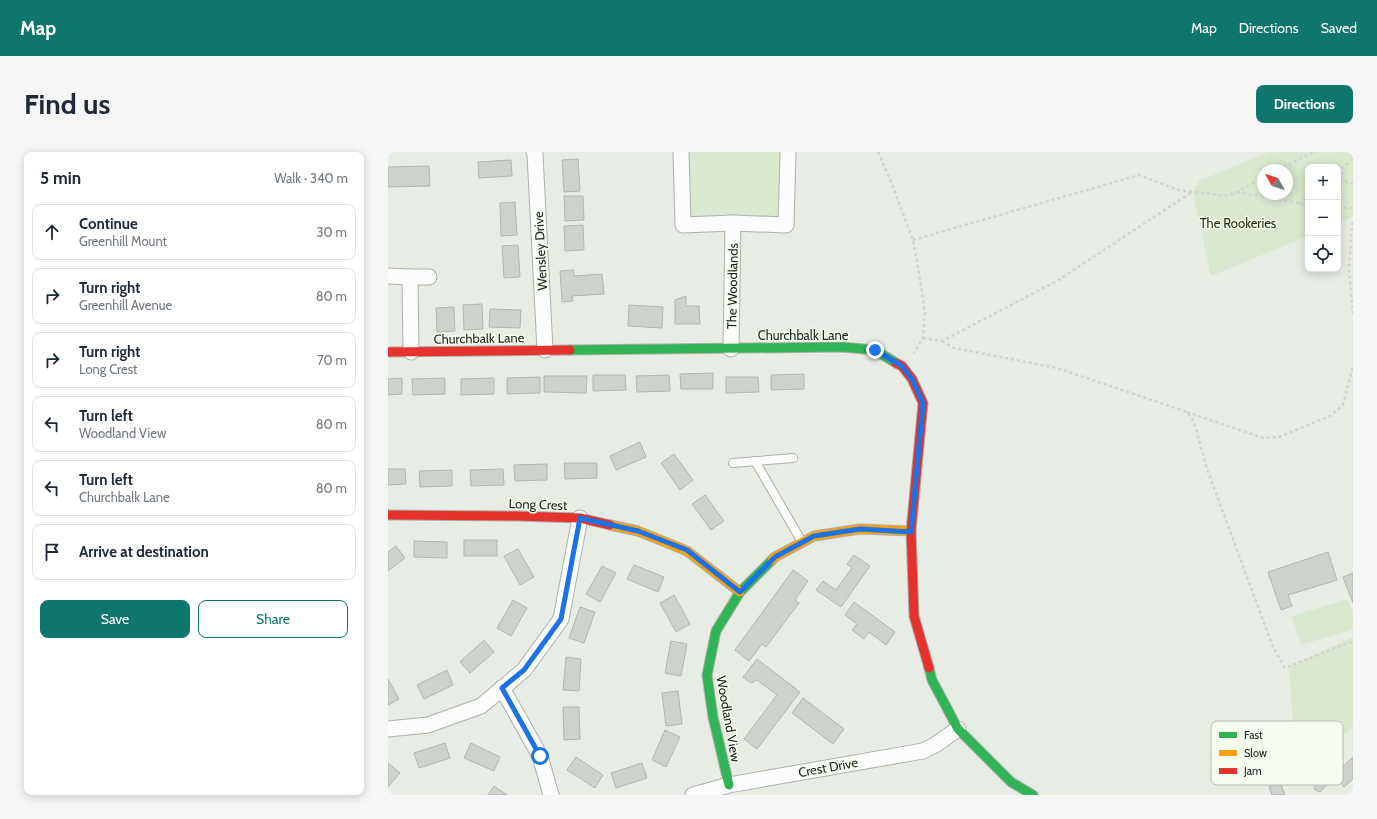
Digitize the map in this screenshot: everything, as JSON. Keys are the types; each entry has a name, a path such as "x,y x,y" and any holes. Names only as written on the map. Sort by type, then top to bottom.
{"street":[{"name":"Wensley Drive","path":"534,152 536,154 545,350"},
{"name":"The Woodlands","path":"681,152 683,225 786,225 788,152"},
{"name":"The Woodlands","path":"731,349 733,224"},
{"path":"388,276 429,277"},
{"path":"410,277 411,352"},
{"name":"Churchbalk Lane","path":"388,352 842,347 875,350 902,366 912,379 923,403 911,532 914,616 932,680 958,729 1010,782 1033,795"},
{"name":"Long Crest","path":"388,515 580,518 638,531 687,550 740,592"},
{"path":"388,730 428,725 481,706 524,670 561,619 580,518"},
{"name":"Woodland View","path":"729,785 713,717 707,675 716,631 740,592 775,557 814,536 860,529 911,532"},
{"path":"502,688 540,756 551,795"},
{"name":"Crest Drive","path":"694,795 729,785 923,751 935,745 958,729"}],"lane":[{"path":"733,463 793,458"},
{"path":"755,461 803,543"}],"path":[{"path":"878,152 913,240 925,313 923,338 912,356 902,366"},
{"path":"1290,164 1314,152"},
{"path":"1353,159 1342,168 1341,178 1350,184 1353,184"},
{"path":"913,240 1139,175 1178,190 1228,196 1257,181"},
{"path":"942,341 1057,281 1193,192"},
{"path":"1237,192 1305,205"},
{"path":"1299,204 1305,199"},
{"path":"1341,207 1353,208"},
{"path":"1353,222 1349,270 1353,314"},
{"path":"923,338 942,341 954,348 1057,368 1263,438 1279,437 1330,416 1343,404 1353,366"},
{"path":"1187,412 1194,422 1207,469 1273,647 1285,668 1350,642 1353,645"}],"green space":[{"path":"681,152 788,152 786,225 683,225"},
{"name":"The Rookeries","path":"1268,152 1353,152 1353,217 1341,222 1341,164 1305,164 1305,237 1211,276 1193,192 1199,181"},
{"path":"1348,599 1353,614 1353,629 1301,645 1292,616"},
{"path":"1351,638 1353,639 1353,726 1343,735 1343,721 1293,721 1289,667"}],"building":[{"path":"578,159 580,191 564,192 562,160"},
{"path":"511,160 512,176 479,178 478,162"},
{"path":"429,166 430,186 388,187 388,167"},
{"path":"564,196 583,196 584,220 565,221"},
{"path":"515,202 517,235 501,236 500,203"},
{"path":"583,225 584,250 565,251 564,226"},
{"path":"518,245 520,277 504,278 502,246"},
{"path":"574,270 574,276 602,274 604,294 572,296 573,301 562,302 560,271"},
{"path":"686,296 686,306 699,306 700,324 675,324 675,300"},
{"path":"482,304 483,329 464,330 463,305"},
{"path":"629,305 663,307 662,328 628,326"},
{"path":"454,307 455,331 437,332 436,308"},
{"path":"490,309 521,310 520,328 489,327"},
{"path":"713,373 713,389 681,389 680,374"},
{"path":"804,374 804,389 771,390 771,375"},
{"path":"593,375 625,375 626,390 593,391"},
{"path":"669,375 670,391 637,392 636,376"},
{"path":"544,376 587,376 586,393 544,392"},
{"path":"540,377 540,393 507,394 507,378"},
{"path":"726,377 758,377 759,392 726,393"},
{"path":"402,378 402,394 388,395 388,379"},
{"path":"445,378 445,394 413,395 412,379"},
{"path":"494,378 494,394 461,395 461,379"},
{"path":"640,442 646,457 616,470 610,456"},
{"path":"674,454 693,480 680,490 661,463"},
{"path":"564,463 597,463 597,478 565,479"},
{"path":"547,464 547,480 515,481 514,465"},
{"path":"388,469 405,469 406,484 388,485"},
{"path":"503,469 504,485 471,486 470,470"},
{"path":"452,470 452,486 420,487 419,471"},
{"path":"705,495 724,521 711,530 692,504"},
{"path":"464,540 497,540 497,556 464,556"},
{"path":"414,541 447,542 447,558 414,557"},
{"path":"396,546 405,558 388,571 388,552"},
{"path":"518,549 534,577 520,585 504,556"},
{"path":"1328,552 1337,580 1288,595 1292,606 1281,610 1268,572"},
{"path":"854,555 870,566 841,607 816,590 823,581 836,590 852,568 847,564"},
{"path":"634,565 664,577 658,592 627,579"},
{"path":"602,566 616,573 600,602 586,594"},
{"path":"793,570 808,581 795,600 799,603 766,647 762,644 749,661 735,650"},
{"path":"1353,573 1353,603 1343,577"},
{"path":"674,595 690,624 676,632 660,603"},
{"path":"513,600 527,608 511,636 497,628"},
{"path":"854,602 895,632 886,645 869,632 864,639 852,630 857,624 845,615"},
{"path":"580,607 595,612 584,643 569,638"},
{"path":"484,640 494,652 470,673 460,662"},
{"path":"671,641 687,644 681,676 665,673"},
{"path":"566,657 581,659 579,691 563,690"},
{"path":"757,659 800,692 757,749 744,739 777,695 757,680 751,683 743,677"},
{"path":"447,670 453,685 424,699 417,685"},
{"path":"388,679 399,699 388,705"},
{"path":"678,691 682,724 666,726 662,693"},
{"path":"803,698 844,729 833,744 792,713"},
{"path":"563,707 579,707 580,739 564,740"},
{"path":"665,730 680,737 666,767 652,760"},
{"path":"445,743 450,758 419,768 414,753"},
{"path":"471,743 500,757 494,771 464,758"},
{"path":"576,757 603,775 595,788 567,770"},
{"path":"1353,757 1353,779 1344,787 1342,785 1343,767"},
{"path":"388,763 400,773 388,787"},
{"path":"642,763 647,778 616,788 611,773"},
{"path":"1273,785 1281,785 1285,795 1272,795 1269,787"},
{"path":"1316,785 1327,785 1320,792 1315,790 1314,787"},
{"path":"494,786 507,795 488,795"}],"traffic: fast":[{"path":"570,350 842,347 875,350 896,363"},
{"path":"729,785 713,717 707,675 716,631 740,592 772,560"},
{"path":"929,668 932,680 958,729 1011,782 1033,795"}],"traffic: slow":[{"path":"610,525 638,531 687,551 740,592"},
{"path":"772,560 814,536 860,529 911,531"}],"traffic: jam":[{"path":"388,352 570,350"},
{"path":"896,363 902,366 912,379 923,403 911,531 914,616 929,668"},
{"path":"388,515 580,518 610,525"}],"route":[{"path":"540,756 502,688 524,670 561,619 580,518 638,531 687,550 740,592 775,557 814,536 860,529 911,532 923,403 912,379 902,366 875,350"}]}
